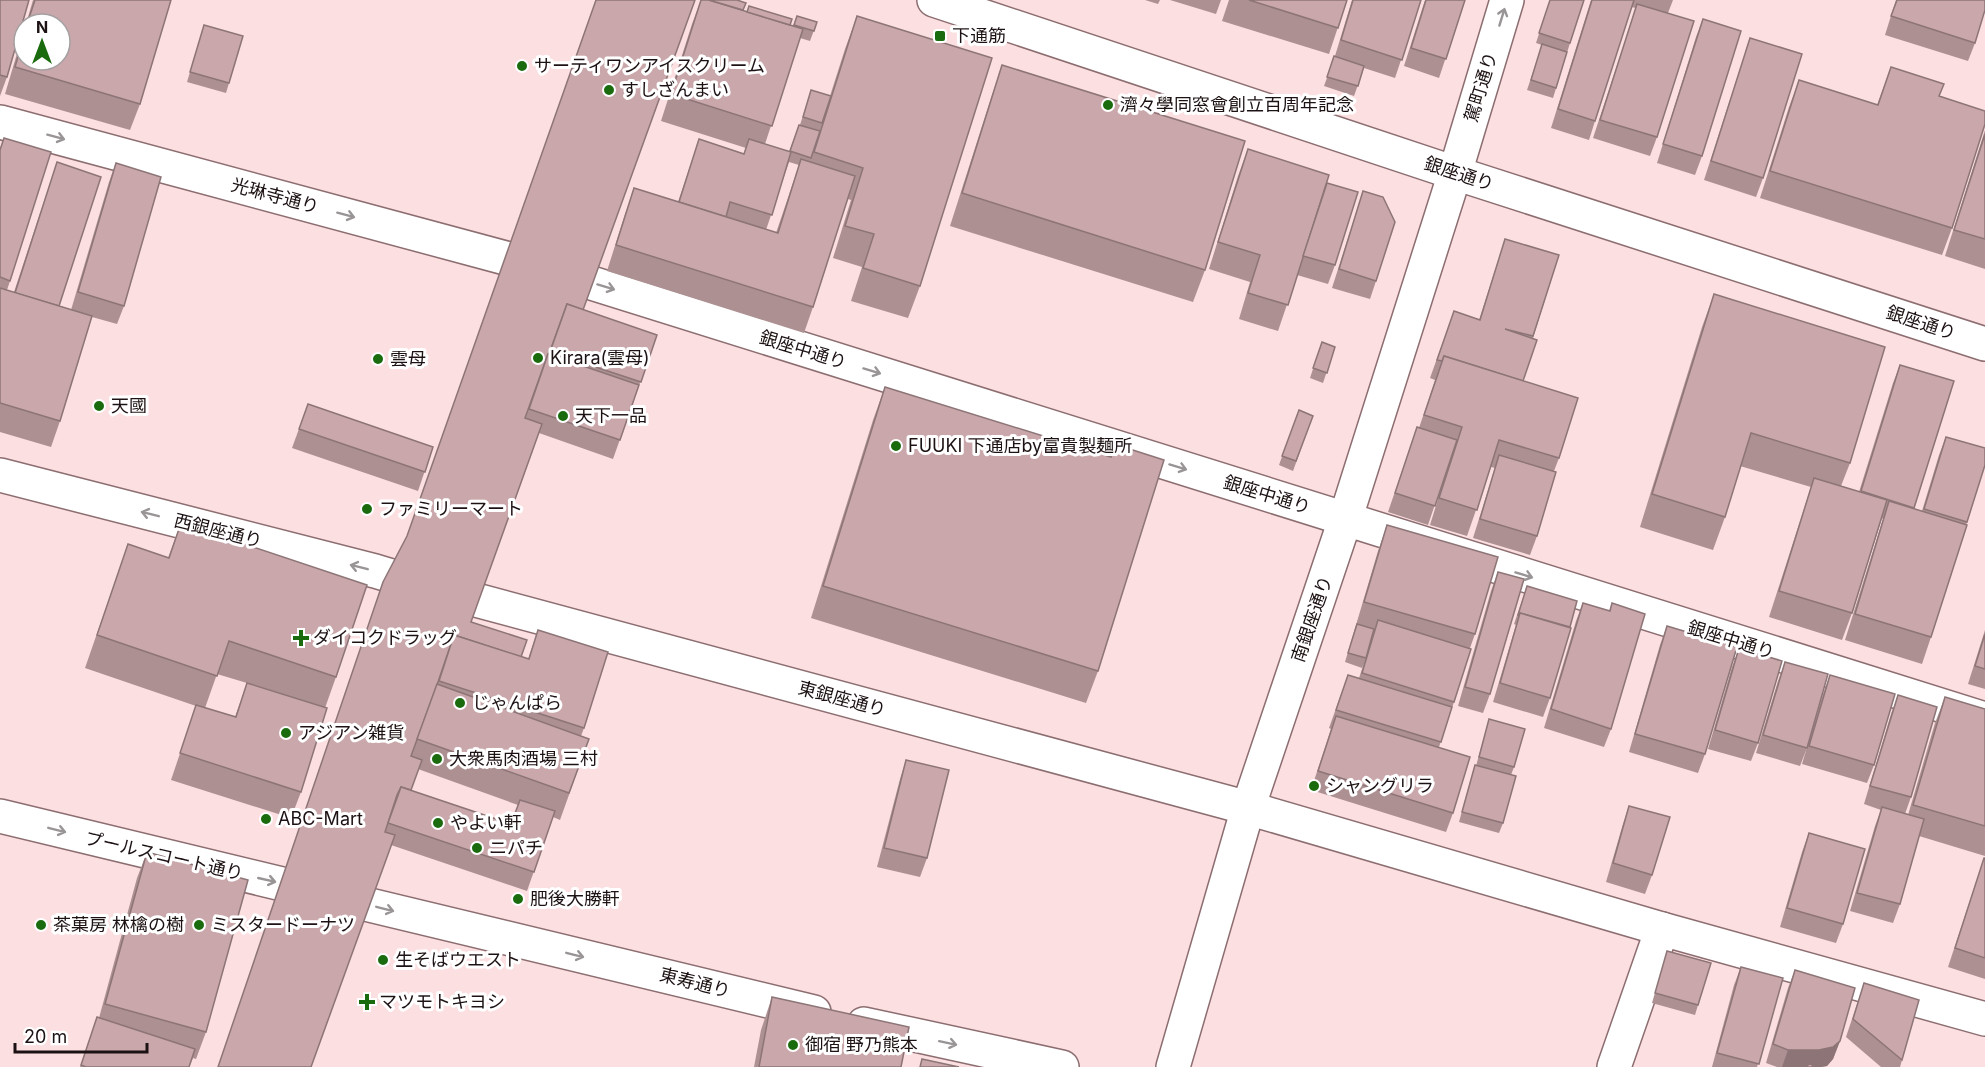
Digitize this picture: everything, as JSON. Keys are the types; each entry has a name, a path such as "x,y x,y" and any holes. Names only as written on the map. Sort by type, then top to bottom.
{"street":[{"name":"銀座通り","path":"934,0 1455,173 1985,344"},
{"name":"駕町通り","path":"1455,173 1507,0"},
{"name":"光琳寺通り","path":"0,122 554,259"},
{"name":"南銀座通り","path":"1173,1067 1248,808 1346,520 1455,173"},
{"path":"538,303 554,259"},
{"name":"銀座中通り","path":"554,259 1346,520 1985,719"},
{"name":"西銀座通り","path":"0,475 375,571 435,589"},
{"path":"424,622 447,556"},
{"name":"東銀座通り","path":"435,589 1248,808 1662,929 1985,1019"},
{"name":"プールスコート通り","path":"0,816 328,895"},
{"path":"317,927 340,862"},
{"name":"東寿通り","path":"328,895 884,1029 1062,1067"},
{"path":"1614,1067 1662,929"}],"building":[{"path":"0,0 29,0 26,12 12,12 12,60 7,77 0,75"},
{"path":"35,0 171,0 140,104 32,72 72,72 72,12 31,12"},
{"path":"596,0 695,0 583,310 567,304 525,418 542,424 471,622 527,640 521,657 454,635 411,756 422,760 411,790 401,787 397,795 385,832 395,835 311,1067 218,1067 383,582 407,536"},
{"path":"701,0 709,0 803,29 772,126 671,94"},
{"path":"709,0 737,0 746,3 743,10"},
{"path":"1249,0 1347,0 1338,28"},
{"path":"1353,0 1421,0 1402,60 1341,40"},
{"path":"1426,0 1465,0 1446,59 1411,48"},
{"path":"1550,0 1584,0 1570,43 1539,33"},
{"path":"1592,0 1634,0 1595,121 1558,109"},
{"path":"1897,0 1985,0 1985,10 1975,43 1891,16"},
{"path":"1637,4 1694,21 1657,137 1600,120"},
{"path":"749,6 792,19 790,25 747,12"},
{"path":"797,16 817,22 814,31 794,25"},
{"path":"857,16 992,58 920,286 863,268 874,234 845,226 863,168 814,152"},
{"path":"1703,19 1741,31 1702,156 1663,144"},
{"path":"204,25 243,36 229,83 190,72"},
{"path":"1750,38 1802,54 1763,178 1711,161"},
{"path":"1542,44 1567,52 1556,88 1531,80"},
{"path":"1334,56 1364,66 1358,86 1327,77"},
{"path":"1002,65 1245,141 1205,270 962,193"},
{"path":"1891,67 1944,84 1939,96 1985,111 1985,124 1952,228 1770,171 1799,80 1878,105"},
{"path":"811,90 831,96 822,123 803,117"},
{"path":"799,125 820,131 811,158 790,151"},
{"path":"1985,134 1985,239 1954,230"},
{"path":"4,138 51,152 10,281 0,277 0,150"},
{"path":"699,139 744,154 749,139 791,152 772,215 730,202 726,217 679,202"},
{"path":"1248,149 1329,175 1288,305 1248,293 1260,255 1218,242"},
{"path":"801,159 855,176 813,307 616,245 634,188 778,233"},
{"path":"57,162 101,177 59,306 15,293"},
{"path":"116,163 161,177 124,306 78,292"},
{"path":"1327,183 1358,192 1335,265 1303,256"},
{"path":"1363,191 1383,197 1395,222 1376,281 1339,269"},
{"path":"1505,239 1559,255 1533,336 1505,329 1537,340 1523,381 1444,356 1442,361 1437,360 1454,311 1480,320"},
{"path":"0,288 92,316 60,421 0,403"},
{"path":"1714,294 1885,347 1850,463 1751,433 1725,517 1652,494"},
{"path":"567,304 657,335 641,382 550,352"},
{"path":"1322,342 1335,347 1327,373 1313,368"},
{"path":"548,354 639,385 620,440 529,409"},
{"path":"1444,356 1578,398 1559,458 1499,440 1477,510 1439,498 1462,427 1424,415"},
{"path":"1900,365 1954,381 1914,508 1861,491"},
{"path":"885,387 1111,457 1114,444 1164,460 1098,671 823,586"},
{"path":"308,404 433,447 425,472 299,429"},
{"path":"1299,410 1313,416 1296,461 1282,456"},
{"path":"1417,427 1457,440 1435,506 1395,493"},
{"path":"1946,437 1985,448 1985,465 1967,522 1924,509"},
{"path":"1499,455 1556,472 1537,536 1480,519"},
{"path":"1814,478 1887,500 1852,613 1779,591"},
{"path":"1889,501 1967,525 1931,637 1855,614"},
{"path":"181,523 367,585 336,677 229,641 217,676 97,635 128,544 169,558"},
{"path":"1387,525 1498,557 1475,634 1364,602"},
{"path":"1498,572 1524,579 1490,694 1465,687"},
{"path":"1527,586 1577,601 1570,627 1520,613 1518,615"},
{"path":"1583,603 1610,611 1612,603 1645,614 1611,729 1551,709"},
{"path":"1520,613 1571,628 1550,698 1500,683"},
{"path":"1378,620 1471,649 1454,702 1362,673"},
{"path":"1357,624 1374,629 1366,658 1348,653"},
{"path":"1667,626 1737,647 1705,754 1635,734"},
{"path":"538,630 608,652 584,728 439,681 454,635 529,659"},
{"path":"1985,634 1985,669 1975,666"},
{"path":"1739,648 1782,661 1758,743 1715,730"},
{"path":"1785,662 1828,674 1807,748 1763,735"},
{"path":"1348,675 1452,707 1441,742 1336,710"},
{"path":"1830,675 1895,694 1874,765 1809,746"},
{"path":"247,683 327,708 301,792 180,753 196,705 236,717"},
{"path":"437,684 589,739 569,793 417,739"},
{"path":"1898,695 1937,707 1911,797 1870,786"},
{"path":"1945,697 1985,709 1985,826 1913,805"},
{"path":"1336,716 1470,757 1453,813 1318,771"},
{"path":"1489,719 1525,729 1514,767 1479,757"},
{"path":"906,760 949,770 927,858 884,848"},
{"path":"1475,765 1516,776 1503,823 1462,812"},
{"path":"401,787 511,824 520,800 555,811 534,872 388,823"},
{"path":"1629,806 1670,817 1652,875 1613,863"},
{"path":"1882,807 1924,819 1900,904 1857,893"},
{"path":"1809,833 1865,849 1843,924 1787,908"},
{"path":"147,852 248,880 206,1032 105,1004"},
{"path":"1985,858 1985,958 1955,948"},
{"path":"1667,951 1711,963 1698,1005 1655,993"},
{"path":"1741,967 1783,978 1759,1064 1717,1053"},
{"path":"1795,970 1855,988 1840,1041 1833,1047 1819,1050 1788,1050 1773,1044"},
{"path":"1864,983 1919,1000 1902,1060 1853,1019"},
{"path":"772,997 909,1027 901,1067 759,1067"},
{"path":"97,1017 195,1049 189,1067 86,1067 81,1065"},
{"path":"922,1059 959,1067 920,1067"}],"place":[{"name":"下通筋","path":"940,36"},
{"name":"サーティワンアイスクリーム","path":"522,66"},
{"name":"すしざんまい","path":"609,90"},
{"name":"濟々學同窓會創立百周年記念","path":"1108,105"},
{"name":"Kirara(雲母)","path":"538,358"},
{"name":"雲母","path":"378,359"},
{"name":"天國","path":"99,406"},
{"name":"天下一品","path":"563,416"},
{"name":"FUUKI 下通店by富貴製麺所","path":"896,446"},
{"name":"ファミリーマート","path":"367,509"},
{"name":"ダイコクドラッグ","path":"301,638"},
{"name":"じゃんぱら","path":"460,703"},
{"name":"アジアン雑貨","path":"286,733"},
{"name":"大衆馬肉酒場 三村","path":"437,759"},
{"name":"シャングリラ","path":"1314,786"},
{"name":"ABC-Mart","path":"266,819"},
{"name":"やよい軒","path":"438,823"},
{"name":"ニパチ","path":"477,848"},
{"name":"肥後大勝軒","path":"518,899"},
{"name":"茶菓房 林檎の樹","path":"41,925"},
{"name":"ミスタードーナツ","path":"199,925"},
{"name":"生そばウエスト","path":"383,960"},
{"name":"マツモトキヨシ","path":"367,1002"},
{"name":"御宿 野乃熊本","path":"793,1045"}]}
